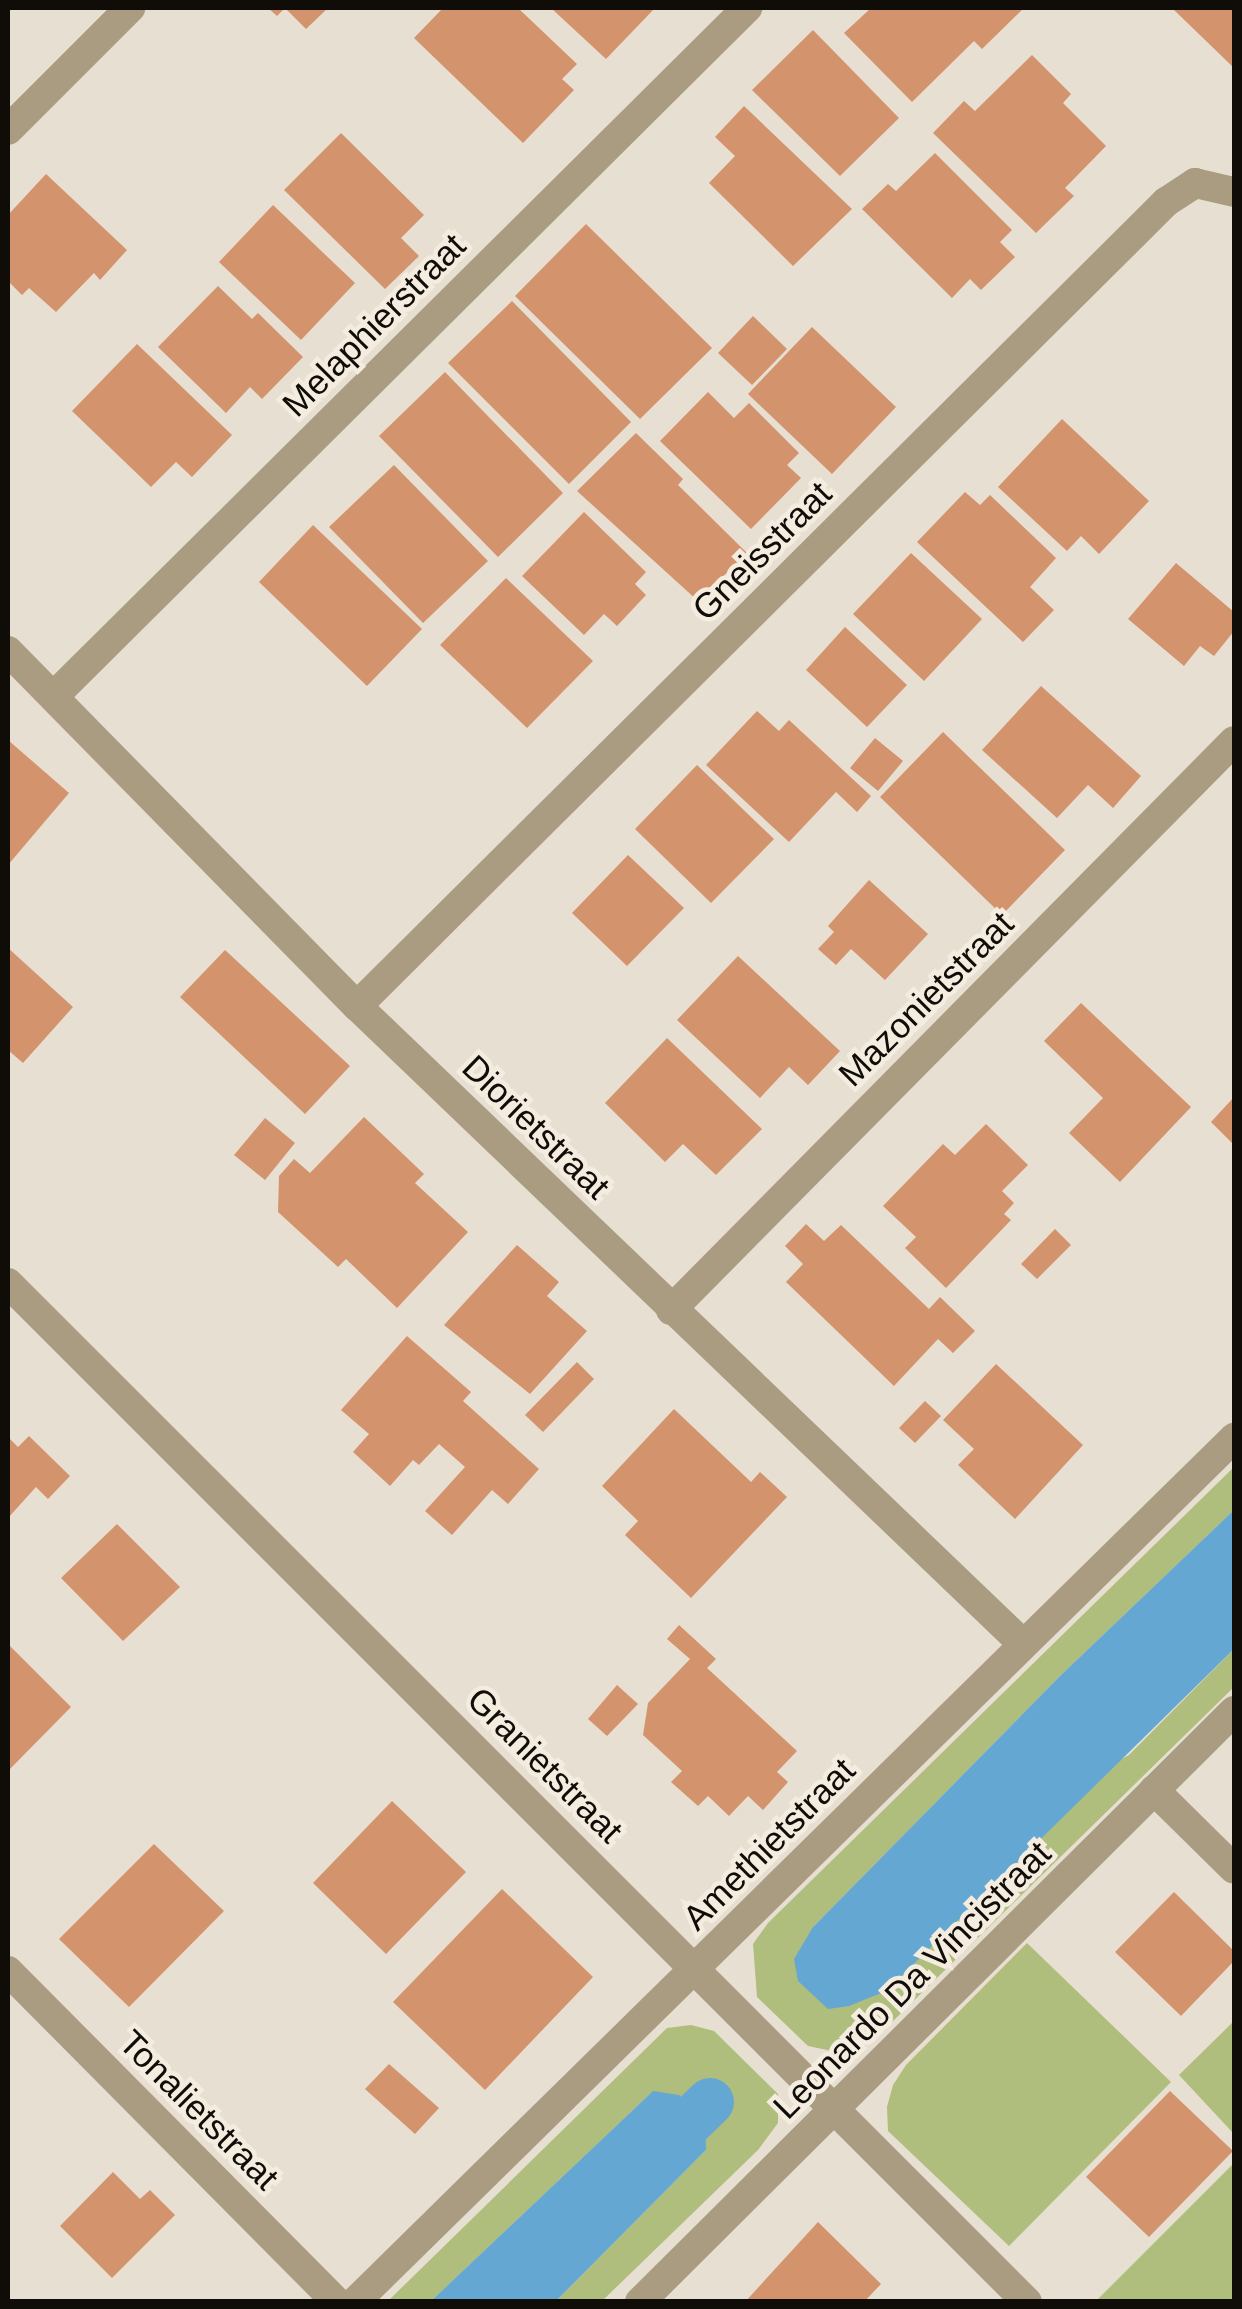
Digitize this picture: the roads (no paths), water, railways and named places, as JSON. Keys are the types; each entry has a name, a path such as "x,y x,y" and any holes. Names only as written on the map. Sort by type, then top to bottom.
{"street":[{"path":"8,130 130,8"},
{"name":"Melaphierstraat","path":"54,696 747,8"},
{"name":"Gneisstraat","path":"357,1006 1166,202 1195,184 1234,192"},
{"name":"Diorietstraat","path":"8,651 357,1006 1023,1644"},
{"name":"Mazonietstraat","path":"671,1310 1234,741"},
{"name":"Granietstraat","path":"8,1284 1027,2302"},
{"name":"Amethietstraat","path":"355,2302 1234,1438"},
{"name":"Leonardo Da Vincistraat","path":"640,2302 835,2112 1234,1710"},
{"path":"1154,1790 1234,1868"},
{"name":"Tonalietstraat","path":"8,1971 338,2302"}],"water":[{"path":"1234,1510 1234,1649 886,1991 849,2006 828,2009 798,1981 794,1959 813,1927 1060,1676"},
{"path":"653,2091 679,2095 705,2123 706,2150 556,2301 431,2301"}],"waterway":[{"path":"651,2159 710,2102"}]}
